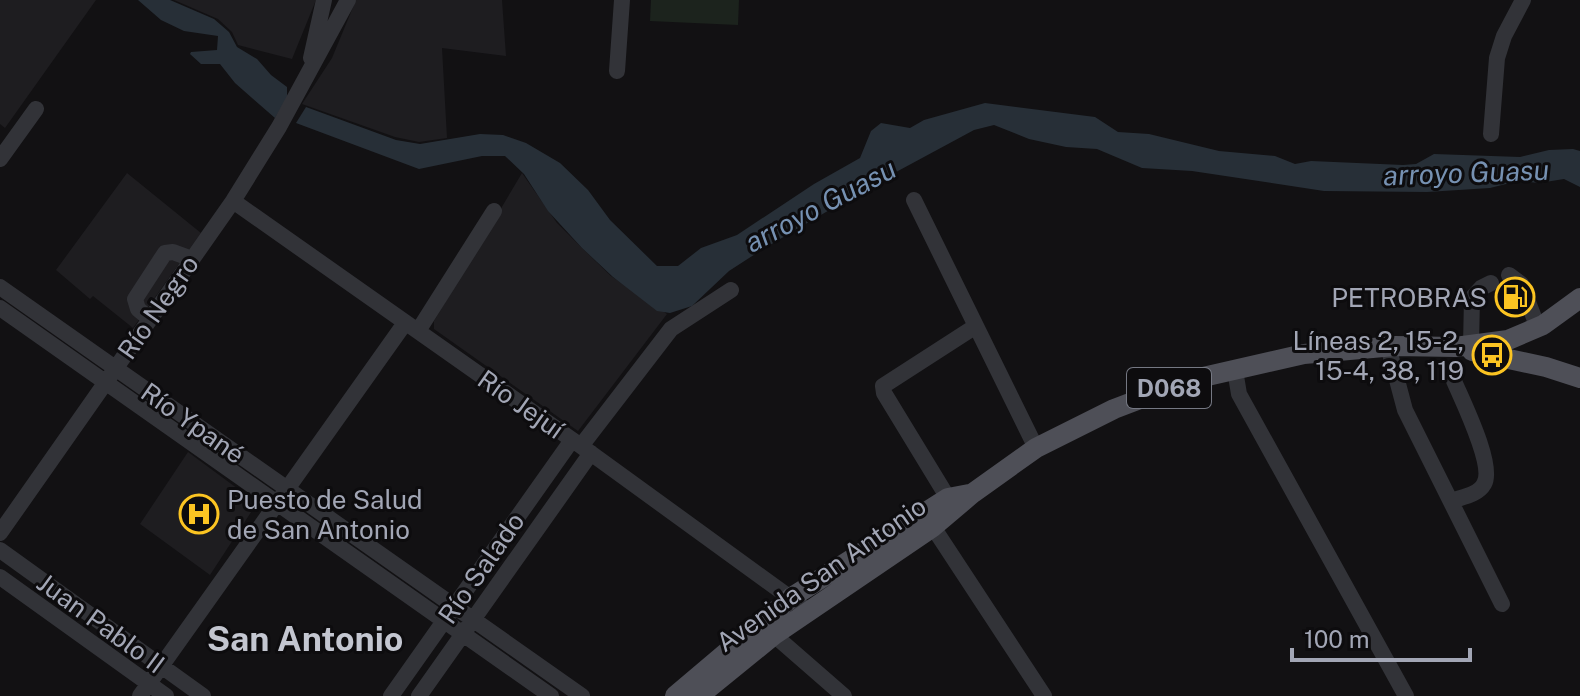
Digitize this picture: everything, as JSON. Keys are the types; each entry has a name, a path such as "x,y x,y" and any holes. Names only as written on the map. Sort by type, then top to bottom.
{"main road":[{"name":"Avenida San Antonio","path":"683,695 774,635 800,604 933,527 973,493 1036,448 1114,409 1190,380 1304,354 1388,346 1463,346 1508,340 1536,329 1580,298"},
{"path":"1536,329 1529,351 1546,367"},
{"path":"1463,346 1580,378"},
{"name":"Avenida San Antonio","path":"683,695 800,604 948,498 973,493"}],"street":[{"path":"308,71 324,0"},
{"path":"308,71 348,0"},
{"path":"617,71 622,0"},
{"path":"1491,134 1497,58 1504,36 1523,0"},
{"name":"Río Negro","path":"0,533 233,201 279,127 308,71"},
{"path":"0,159 36,109"},
{"path":"914,200 1036,448"},
{"name":"Río Jejuí","path":"233,201 800,604"},
{"path":"144,690 494,211"},
{"path":"150,319 138,309 135,299 165,253 173,252 192,259"},
{"path":"1509,275 1521,284 1536,329"},
{"path":"1463,346 1472,298 1491,283"},
{"name":"Río Ypané","path":"0,287 110,375 283,497 444,621 551,696"},
{"path":"581,447 671,329 731,290"},
{"name":"Río Ypané","path":"0,308 110,375"},
{"path":"948,498 884,393 883,386 976,326"},
{"path":"1388,346 1405,410 1502,604"},
{"path":"1235,370 1239,394 1406,696"},
{"path":"1451,501 1477,492 1486,477 1480,441 1454,381"},
{"name":"Río Salado","path":"391,696 454,606 581,447"},
{"name":"Río Salado","path":"419,696 473,620 581,447"},
{"name":"Río Ypané","path":"283,497 454,606 582,696"},
{"path":"933,527 1044,696"},
{"name":"Juan Pablo II","path":"0,550 203,696"},
{"name":"Juan Pablo II","path":"0,577 144,690 166,696"},
{"path":"774,635 844,696"}],"shaded area":[{"path":"0,0 96,0 5,128 0,124"},
{"path":"174,0 316,0 292,59 238,45 232,32 218,19"},
{"path":"356,0 502,0 506,56 442,48 447,138 419,142 395,137 302,104 332,58"},
{"path":"651,0 739,0 738,25 650,21"},
{"path":"127,173 201,233 133,328 93,296 90,299 56,270"},
{"path":"522,173 557,223 582,248 611,276 667,314 578,431 434,329 434,321"},
{"name":"Puesto de Salud de San Antonio","path":"188,452 257,503 210,575 140,524"}],"water":[{"path":"138,0 170,0 214,19 229,32 237,47 257,59 287,87 287,98 275,118 235,83 220,64 201,64 190,54 217,50 218,36 184,31 161,20"},
{"name":"arroyo Guasu","path":"985,103 1095,117 1118,132 1149,134 1219,151 1275,156 1295,164 1311,161 1403,165 1416,164 1434,154 1520,157 1549,150 1573,149 1580,151 1580,187 1564,179 1427,192 1324,191 1192,171 1142,168 1097,149 1066,147 1029,139 994,125 974,130 872,185 729,271 692,306 670,313 657,311 582,248 548,211 524,174 505,156 482,156 419,169 296,123 306,107 396,140 420,144 480,134 503,135 526,143 560,163 588,190 610,220 657,266 678,266 701,248 737,235 860,158 871,131 881,123 910,128 924,120"}],"place":[{"name":"PETROBRAS","path":"1515,297"},
{"name":"Líneas 2, 15-2, 15-4, 38, 119","path":"1492,355"},
{"name":"Puesto de Salud de San Antonio","path":"199,514"}],"district":[{"name":"San Antonio","path":"305,639"}]}
